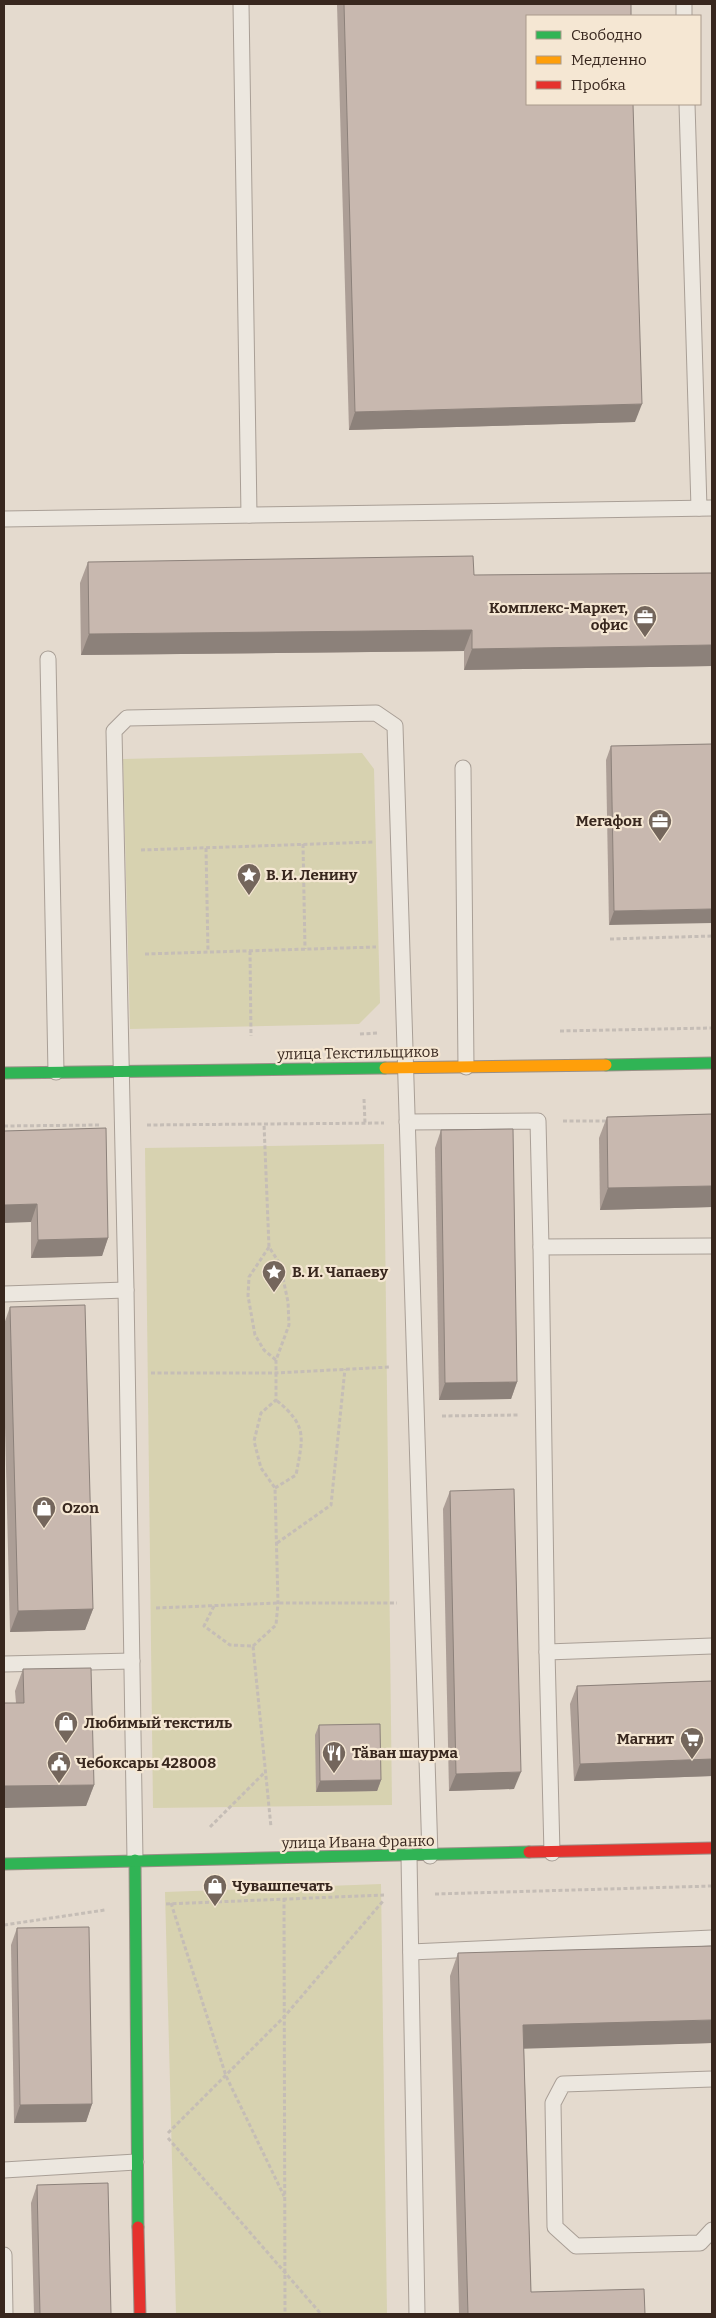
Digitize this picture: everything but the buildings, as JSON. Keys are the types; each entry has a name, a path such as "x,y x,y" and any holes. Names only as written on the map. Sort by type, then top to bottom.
{"street":[{"name":"улица Текстильщиков","path":"4,1073 712,1063"},
{"name":"улица Ивана Франко","path":"4,1864 135,1860 430,1856 712,1848"},
{"path":"135,1860 136,2162 140,2314"}],"lane":[{"path":"241,4 249,515"},
{"path":"4,518 706,508 687,105"},
{"path":"48,659 56,1072"},
{"path":"135,1860 128,1373 114,731 127,718 376,713 395,726 430,1856"},
{"path":"463,768 466,1067"},
{"path":"407,1122 538,1121 552,1852"},
{"path":"541,1247 712,1246"},
{"path":"4,1294 126,1290"},
{"path":"547,1652 712,1646"},
{"path":"4,1664 132,1661"},
{"path":"409,1856 417,2314"},
{"path":"411,1952 712,1938"},
{"path":"712,2079 563,2084 553,2103 555,2227 576,2246 700,2243 712,2230"},
{"path":"4,2170 136,2162"},
{"path":"4,2255 5,2314"}],"path":[{"path":"116,851 398,841"},
{"path":"303,844 305,949"},
{"path":"206,848 208,952"},
{"path":"610,939 712,936"},
{"path":"118,955 402,947"},
{"path":"250,951 251,1036"},
{"path":"538,1121 615,1121"},
{"path":"4,1126 407,1122"},
{"path":"214,1606 204,1626 230,1645 254,1646 276,1625 278,1603 275,1488 261,1468 254,1441 261,1413 276,1400 276,1360 290,1325 288,1302 280,1264 269,1247 264,1124"},
{"path":"269,1247 249,1277 248,1296 256,1335 264,1350 276,1360"},
{"path":"128,1373 276,1373 415,1366"},
{"path":"276,1543 331,1505 345,1370"},
{"path":"275,1488 296,1475 303,1439 293,1414 276,1400"},
{"path":"416,1416 544,1414"},
{"path":"131,1608 278,1603 423,1603"},
{"path":"254,1646 272,1827"},
{"path":"208,1829 266,1771"},
{"path":"410,1894 712,1886"},
{"path":"4,1925 135,1905 388,1895 284,2017 166,2136"},
{"path":"284,1898 285,2314"},
{"path":"171,1903 226,2076 285,2196"},
{"path":"136,2102 321,2314"}],"shaded area":[{"path":"362,753 374,769 380,1003 359,1024 130,1029 123,759"},
{"path":"384,1144 392,1805 153,1808 145,1148"},
{"path":"381,1884 387,2314 176,2314 165,1892"}],"traffic: fast":[{"path":"606,1065 712,1063"},
{"path":"4,1073 385,1068"},
{"path":"4,1864 529,1852"},
{"path":"135,1860 138,2227"}],"traffic: slow":[{"path":"385,1068 606,1065"}],"traffic: jam":[{"path":"529,1852 712,1848"},
{"path":"138,2227 140,2314"}],"place":[{"name":"Комплекс-Маркет, офис","path":"645,638"},
{"name":"Мегафон","path":"660,842"},
{"name":"В. И. Ленину","path":"249,896"},
{"name":"В. И. Чапаеву","path":"274,1293"},
{"name":"Ozon","path":"44,1529"},
{"name":"Любимый текстиль","path":"66,1744"},
{"name":"Магнит","path":"692,1760"},
{"name":"Тӑван шаурма","path":"334,1774"},
{"name":"Чебоксары 428008","path":"59,1784"},
{"name":"Чувашпечать","path":"215,1907"}]}
